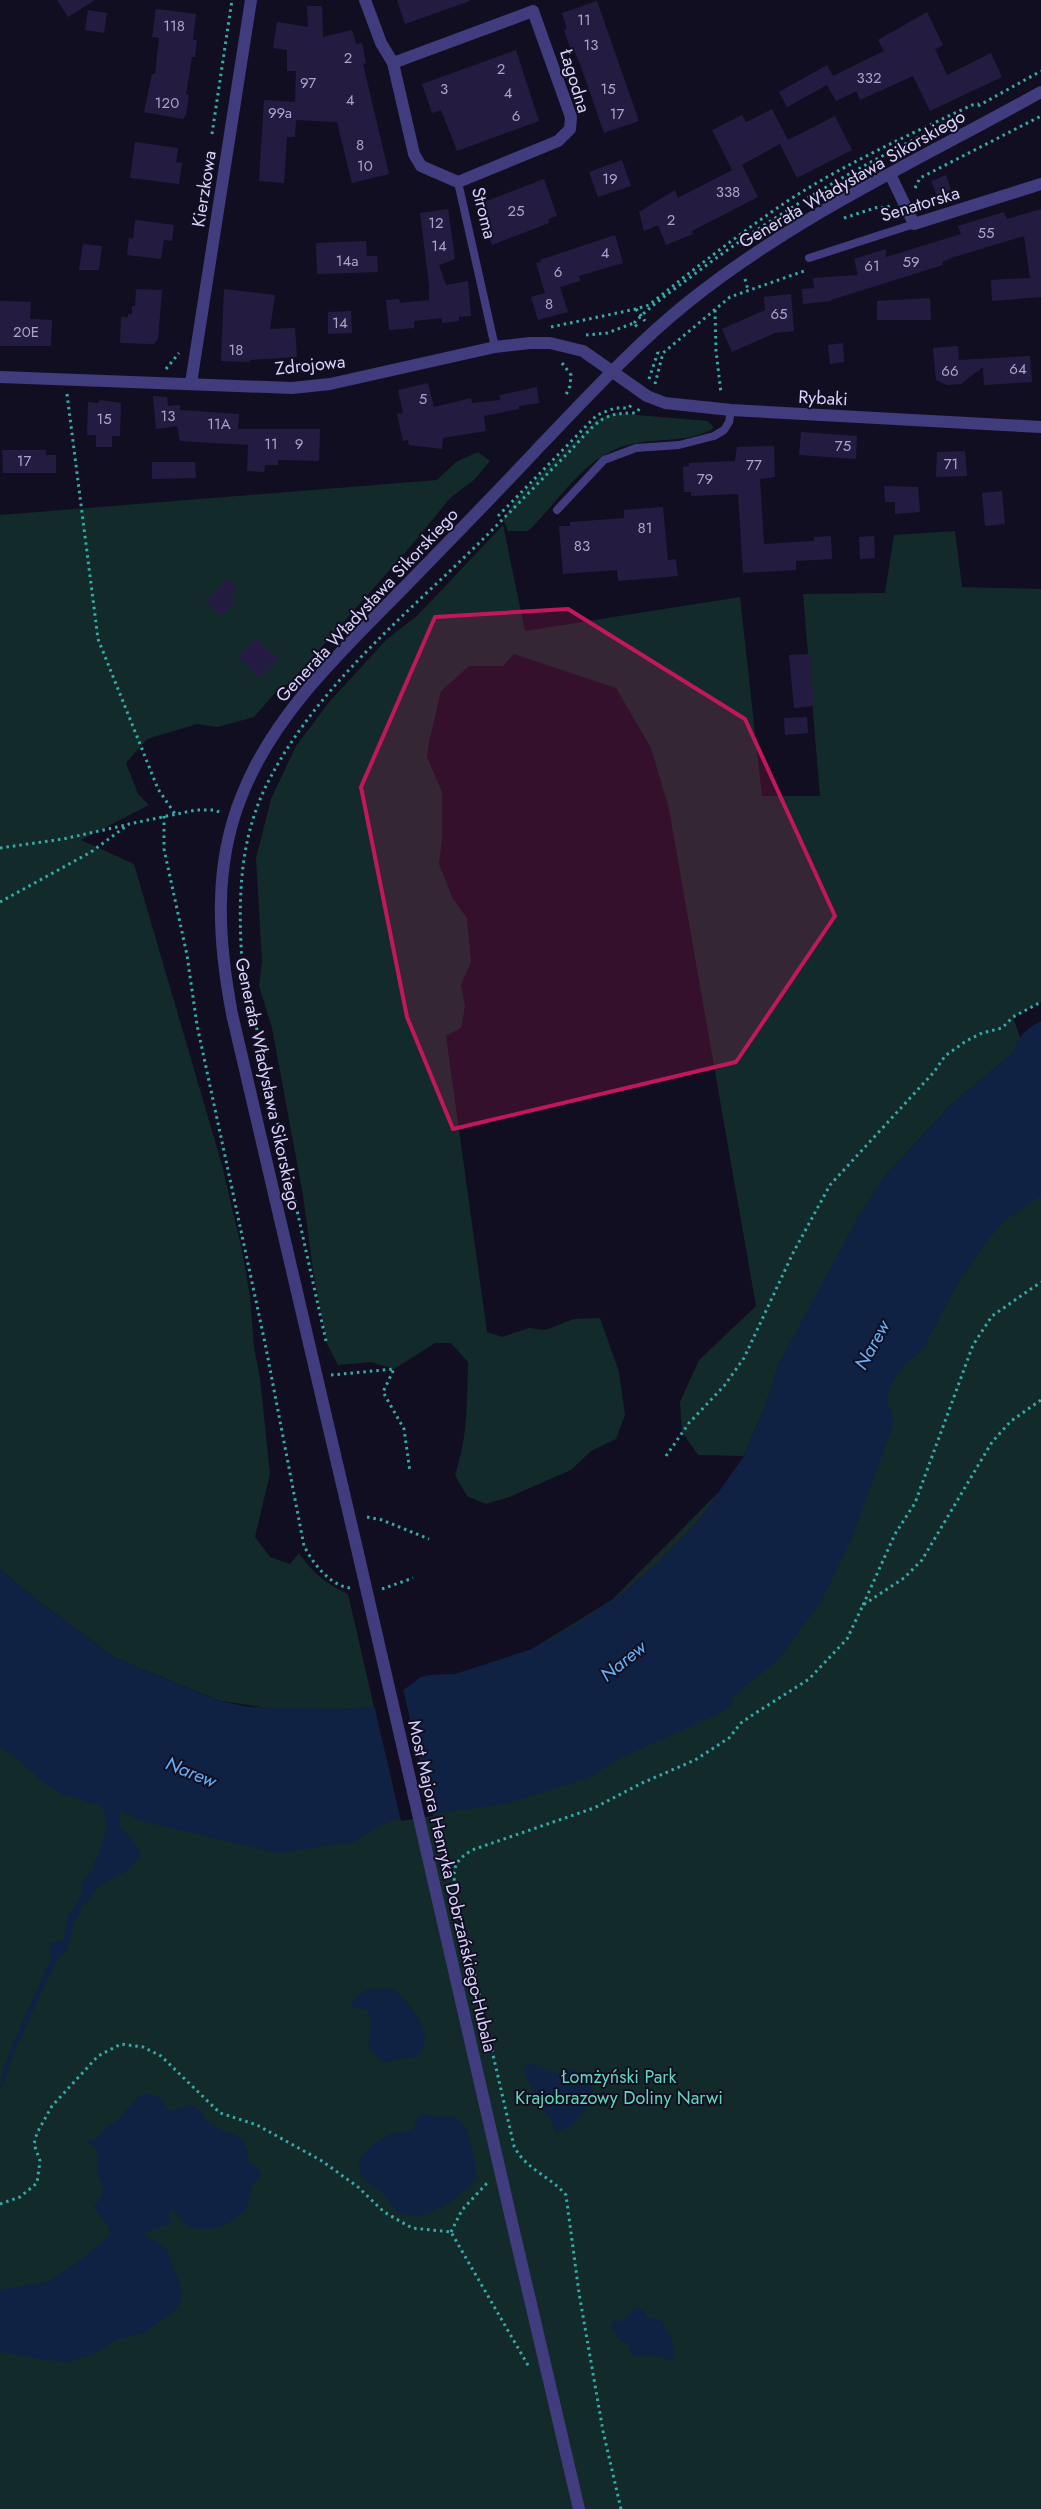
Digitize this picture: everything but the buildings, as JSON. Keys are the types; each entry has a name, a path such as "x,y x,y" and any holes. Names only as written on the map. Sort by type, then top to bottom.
{"street":[{"name":"Kierzkowa","path":"191,383 250,0"},
{"name":"Stroma","path":"365,0 381,43 393,64 417,160 429,171 458,182"},
{"name":"Łagodna","path":"393,64 532,5 571,117 570,129 558,141 458,182"},
{"name":"Generała Władysława Sikorskiego","path":"358,1553 226,983 220,907 224,860 234,817 250,776 263,752 301,698 334,660 612,372 687,303 740,263 782,235 1041,92"},
{"path":"890,174 914,224"},
{"name":"Senatorska","path":"914,224 1041,184"},
{"name":"Zdrojowa","path":"0,377 191,383 274,388 308,387 495,347 530,343 566,345 583,351 612,372"},
{"name":"Rybaki","path":"612,372 644,394 665,403 731,410 1041,427"},
{"name":"Most Majora Henryka Dobrzańskiego-Hubala","path":"358,1553 579,2509"}],"lane":[{"name":"Stroma","path":"458,182 495,347"},
{"name":"Senatorska","path":"809,258 914,224"},
{"path":"557,510 604,460 636,448 679,445 714,436 724,430 729,422 731,410"}],"path":[{"path":"541,328 636,310 649,305 721,248 788,201 910,134 972,105 979,104 1041,72"},
{"path":"871,161 974,110 979,104"},
{"path":"492,522 597,415 615,408 629,408 655,384 663,353 715,310 736,294 810,269"},
{"path":"715,310 716,351 721,397"},
{"path":"65,379 98,639 158,789 175,814"},
{"path":"655,384 662,388"},
{"path":"327,1346 242,962 240,891 251,825 277,764 291,742 341,678 411,606 497,525 595,425 619,412 636,413 644,394"},
{"path":"239,971 235,906 238,863 247,823 262,784 288,740 312,708 382,628"},
{"path":"0,848 64,839 175,814 214,810 234,817"},
{"path":"164,816 164,849 187,955 196,1025 264,1343 304,1546 314,1564 326,1575 345,1587 353,1588"},
{"path":"0,902 90,852 129,824"},
{"path":"666,1456 689,1423 724,1386 744,1358 793,1253 830,1185 934,1072 945,1056 982,1033 1002,1028 1013,1017 1041,1002"},
{"path":"296,1230 322,1346"},
{"path":"621,2509 598,2404 579,2293 566,2195 556,2184 527,2164 514,2146 455,1890 453,1871 460,1858 472,1850 525,1830 594,1808 642,1783 695,1760 729,1738 741,1723 809,1679 847,1640 895,1534 915,1503 972,1345 992,1316 1041,1282"},
{"path":"332,1365 336,1384"},
{"path":"316,1377 394,1369 383,1392 404,1429 410,1472"},
{"path":"329,1375 331,1384"},
{"path":"863,1605 904,1578 922,1560 992,1442 1010,1421 1041,1400"},
{"path":"365,1508 366,1523"},
{"path":"365,1518 382,1520 429,1539"},
{"path":"378,1589 413,1578"},
{"path":"0,2204 20,2197 37,2183 40,2160 34,2144 37,2133 52,2106 98,2056 121,2044 143,2047 162,2056 220,2113 257,2124 322,2161 358,2187 384,2212 412,2228 451,2232"},
{"path":"512,2160 518,2154"},
{"path":"451,2232 462,2210 493,2177"},
{"path":"451,2232 530,2370 538,2378 549,2381"}],"highlighted area":[{"path":"568,609 745,719 835,916 736,1062 453,1129 407,1017 361,787 435,617"}],"green space":[{"path":"614,413 708,421 714,428 694,436 628,445 612,451 585,469 528,531 508,531 503,519 516,499 596,420"},
{"path":"478,452 490,461 474,480 450,498 416,540 289,684 281,686 254,717 218,727 197,724 147,739 126,763 138,794 149,805 81,840 134,864 222,1165 242,1250 250,1297 254,1347 260,1378 270,1474 255,1537 270,1557 290,1564 299,1553 321,1577 348,1594 374,1707 276,1709 220,1701 115,1658 33,1597 0,1569 0,515 437,480 456,462"},
{"path":"503,525 525,631 740,597 762,796 820,796 803,594 885,593 894,535 955,531 962,587 1041,589 1041,1002 1013,1017 1020,1038 1014,1052 950,1106 885,1176 779,1364 764,1409 744,1456 698,1455 682,1432 680,1402 699,1360 756,1306 669,809 651,748 616,688 514,654 503,666 469,666 441,691 427,757 442,792 442,840 439,864 453,899 467,918 471,962 461,985 465,1006 461,1028 446,1036 487,1332 502,1337 529,1328 545,1330 574,1319 600,1318 619,1372 625,1415 616,1439 591,1451 571,1470 509,1497 486,1504 467,1496 455,1475 465,1433 468,1362 451,1343 435,1343 394,1369 371,1362 338,1365 327,1344 313,1270 303,1195 272,1028 259,986 262,961 256,858 271,799 296,746 330,701 387,639 418,615"},
{"name":"Łomżyński Park Krajobrazowy Doliny Narwi","path":"1041,1104 1041,2509 0,2509 0,1616 276,1734 450,1700 613,1599 765,1445"}],"water":[{"name":"Narew","path":"1041,1021 1041,1196 1004,1221 986,1242 958,1283 923,1349 900,1369 891,1384 887,1402 892,1412 893,1425 852,1538 820,1603 778,1660 732,1697 733,1705 718,1714 614,1761 589,1778 505,1804 395,1819 375,1828 355,1842 278,1853 141,1821 119,1811 120,1827 138,1847 141,1856 127,1871 100,1885 83,1906 74,1924 67,1950 60,1956 43,1988 10,2062 0,2091 3,2069 51,1958 49,1943 63,1940 68,1915 74,1909 81,1894 83,1880 95,1868 93,1865 103,1842 106,1824 103,1808 98,1803 63,1795 43,1782 15,1756 0,1748 0,1569 33,1597 115,1658 220,1701 249,1707 340,1709 382,1706 421,1677 455,1674 529,1650 554,1638 620,1595 657,1563 699,1520 744,1456 764,1409 779,1364 857,1219 885,1176 950,1106 1014,1052 1023,1034"},
{"path":"369,1989 394,1989 413,2010 421,2023 425,2036 423,2048 416,2058 395,2059 384,2063 371,2050 368,2042 371,2026 368,2010 350,2007 357,1996"},
{"path":"530,2063 558,2074 570,2069 574,2070 590,2078 595,2099 569,2127 555,2132 551,2119 538,2104 537,2095 528,2082 524,2068"},
{"path":"148,2093 160,2098 169,2110 175,2110 190,2104 201,2112 208,2124 242,2138 248,2152 248,2162 261,2174 250,2188 250,2198 246,2208 230,2222 209,2229 189,2226 173,2210 169,2212 170,2224 144,2233 145,2236 166,2248 182,2290 181,2301 174,2311 144,2333 118,2339 93,2354 67,2363 0,2352 0,2290 47,2282 79,2261 109,2236 109,2228 94,2207 101,2197 103,2190 98,2174 97,2153 92,2145 86,2143 87,2140 96,2140 107,2126 117,2121 137,2098"},
{"path":"425,2114 452,2117 461,2122 469,2136 477,2178 456,2198 437,2210 418,2216 408,2216 395,2210 377,2188 363,2178 359,2162 369,2148 388,2135 406,2132 414,2128 416,2120"},
{"path":"637,2308 646,2311 645,2317 661,2320 672,2339 674,2362 662,2357 634,2355 629,2351 629,2344 619,2340 610,2326 614,2320 620,2322"}],"pier":[{"path":"403,1689 433,1816 401,1821 374,1705 381,1704"}]}
